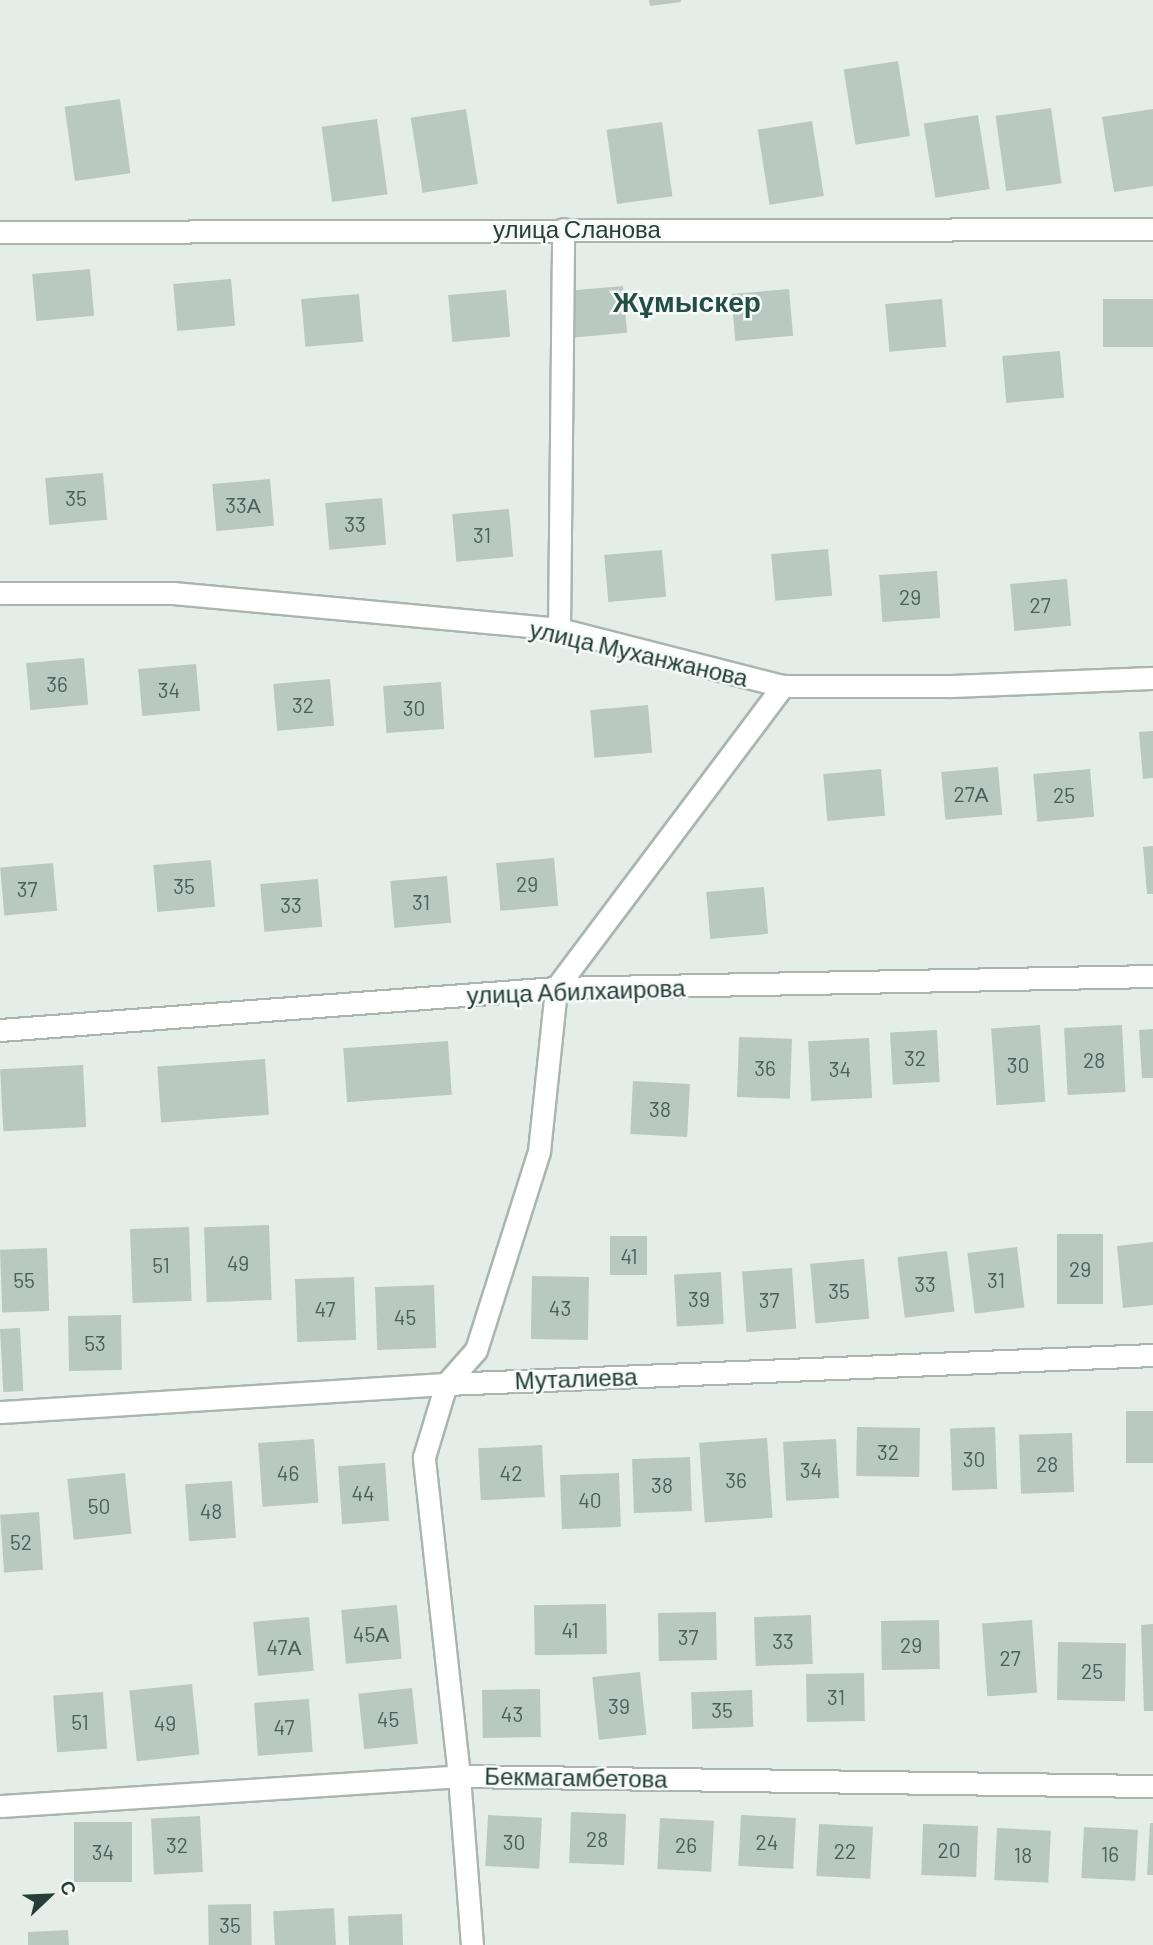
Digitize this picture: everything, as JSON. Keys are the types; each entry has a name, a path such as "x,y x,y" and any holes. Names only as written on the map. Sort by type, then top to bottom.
{"street":[{"path":"559,629 563,229"},
{"name":"улица Сланова","path":"0,232 1153,229"},
{"name":"улица Муханжанова","path":"0,593 173,593 559,629 783,686 950,686 1153,678"},
{"path":"472,1945 459,1776 424,1457 446,1384 476,1350 539,1151 556,988 783,686"},
{"name":"улица Абилхаирова","path":"0,1030 556,988 1153,976"},
{"name":"Муталиева","path":"0,1412 446,1384 1153,1355"},
{"name":"Бекмагамбетова","path":"0,1806 459,1776 1153,1786"}],"building":[{"path":"649,0 681,0 681,2 650,6"},
{"path":"898,61 910,136 856,145 844,70"},
{"path":"120,99 130,173 75,181 65,107"},
{"path":"1051,108 1062,183 1006,191 996,116"},
{"path":"466,109 478,184 423,193 411,118"},
{"path":"1153,109 1153,186 1114,192 1102,117"},
{"path":"978,115 990,189 935,198 924,124"},
{"path":"377,119 388,194 332,202 322,127"},
{"path":"812,121 824,196 770,205 758,130"},
{"path":"662,122 672,196 617,204 607,130"},
{"path":"90,269 94,316 36,321 32,274"},
{"path":"231,279 235,326 177,331 173,284"},
{"path":"623,286 627,333 569,338 565,291"},
{"path":"789,289 793,336 735,341 731,294"},
{"path":"506,290 510,337 452,342 448,295"},
{"path":"359,294 363,342 305,347 301,299"},
{"path":"942,299 946,347 889,352 885,304"},
{"path":"1103,299 1153,299 1153,347 1103,347"},
{"path":"1060,351 1064,398 1006,403 1002,356"},
{"path":"103,473 107,520 49,525 45,478"},
{"path":"270,479 274,526 216,531 212,484"},
{"path":"382,498 386,545 329,550 325,503"},
{"path":"509,509 513,557 456,562 452,514"},
{"path":"828,549 832,596 775,601 771,554"},
{"path":"662,550 666,597 608,602 604,555"},
{"path":"937,571 940,618 882,622 879,575"},
{"path":"1067,579 1071,626 1014,631 1010,584"},
{"path":"84,658 88,705 30,710 26,663"},
{"path":"196,664 200,711 142,716 138,669"},
{"path":"330,679 334,726 277,731 273,684"},
{"path":"441,682 444,729 386,733 383,686"},
{"path":"648,705 652,753 594,758 590,710"},
{"path":"1153,731 1153,778 1143,779 1139,732"},
{"path":"998,767 1002,815 945,820 941,772"},
{"path":"881,769 885,816 827,821 823,774"},
{"path":"1090,769 1094,817 1037,822 1033,774"},
{"path":"1153,846 1153,894 1147,894 1143,847"},
{"path":"554,858 558,906 500,911 496,863"},
{"path":"211,860 215,907 157,912 153,865"},
{"path":"53,863 57,911 4,915 0,868"},
{"path":"447,876 451,923 394,928 390,881"},
{"path":"318,879 322,927 264,932 260,884"},
{"path":"764,887 768,934 710,939 706,892"},
{"path":"1040,1025 1045,1102 996,1105 991,1028"},
{"path":"1122,1025 1126,1092 1068,1095 1064,1028"},
{"path":"1153,1029 1153,1078 1142,1078 1139,1030"},
{"path":"937,1030 940,1082 893,1084 890,1032"},
{"path":"739,1037 792,1039 790,1099 737,1097"},
{"path":"869,1038 872,1098 811,1101 808,1041"},
{"path":"448,1041 452,1095 347,1102 343,1048"},
{"path":"265,1059 269,1115 161,1122 157,1067"},
{"path":"83,1065 86,1127 3,1131 0,1069"},
{"path":"633,1081 690,1084 687,1137 630,1134"},
{"path":"269,1225 272,1300 207,1302 204,1227"},
{"path":"189,1227 192,1301 133,1303 130,1229"},
{"path":"1057,1234 1103,1234 1103,1304 1057,1304"},
{"path":"610,1236 647,1236 647,1275 610,1275"},
{"path":"1153,1242 1153,1305 1123,1308 1117,1246"},
{"path":"1017,1247 1024,1308 975,1314 967,1253"},
{"path":"47,1248 49,1311 2,1313 0,1250"},
{"path":"947,1251 954,1312 905,1318 897,1257"},
{"path":"864,1259 869,1319 815,1323 810,1264"},
{"path":"792,1268 796,1329 746,1332 742,1271"},
{"path":"721,1272 724,1324 677,1326 674,1274"},
{"path":"532,1276 589,1277 588,1340 531,1339"},
{"path":"354,1277 356,1340 297,1342 295,1279"},
{"path":"434,1285 436,1348 377,1350 375,1287"},
{"path":"121,1315 122,1370 69,1371 68,1316"},
{"path":"20,1328 23,1391 3,1392 0,1329"},
{"path":"1126,1411 1153,1411 1153,1463 1126,1463"},
{"path":"857,1427 920,1428 919,1477 856,1476"},
{"path":"995,1427 997,1489 952,1491 950,1429"},
{"path":"1072,1433 1074,1492 1021,1494 1019,1435"},
{"path":"767,1438 773,1518 705,1523 699,1443"},
{"path":"314,1439 318,1503 263,1507 258,1443"},
{"path":"836,1439 839,1498 786,1501 783,1442"},
{"path":"542,1445 545,1497 481,1500 478,1448"},
{"path":"690,1457 692,1511 634,1513 632,1459"},
{"path":"385,1463 389,1521 342,1524 338,1466"},
{"path":"125,1473 131,1534 74,1540 67,1479"},
{"path":"619,1473 621,1527 562,1529 560,1475"},
{"path":"232,1481 236,1538 189,1541 185,1484"},
{"path":"39,1512 43,1570 4,1573 0,1515"},
{"path":"606,1604 607,1654 535,1655 534,1605"},
{"path":"397,1605 402,1659 346,1664 341,1610"},
{"path":"716,1612 717,1660 659,1661 658,1613"},
{"path":"811,1615 813,1664 756,1666 754,1617"},
{"path":"309,1617 314,1671 258,1676 253,1622"},
{"path":"939,1620 940,1669 882,1670 881,1621"},
{"path":"1032,1620 1037,1693 987,1696 982,1623"},
{"path":"1153,1624 1153,1711 1144,1711 1141,1625"},
{"path":"1058,1642 1126,1643 1125,1701 1057,1700"},
{"path":"640,1672 647,1735 599,1740 592,1677"},
{"path":"864,1673 865,1721 807,1722 806,1674"},
{"path":"192,1684 199,1755 137,1761 129,1691"},
{"path":"412,1688 418,1744 364,1749 358,1694"},
{"path":"540,1689 541,1737 483,1738 482,1690"},
{"path":"752,1690 753,1727 692,1729 691,1692"},
{"path":"103,1692 107,1749 57,1752 53,1695"},
{"path":"309,1699 313,1752 258,1756 254,1703"},
{"path":"571,1812 626,1814 624,1865 569,1863"},
{"path":"488,1815 542,1818 539,1869 485,1866"},
{"path":"741,1815 796,1818 793,1869 738,1866"},
{"path":"200,1816 203,1872 154,1874 151,1819"},
{"path":"660,1818 714,1821 711,1872 657,1869"},
{"path":"74,1822 132,1822 132,1882 74,1882"},
{"path":"1150,1823 1153,1823 1153,1875 1147,1875"},
{"path":"819,1824 873,1827 870,1879 816,1876"},
{"path":"923,1824 978,1826 976,1877 921,1875"},
{"path":"1084,1827 1138,1830 1135,1881 1081,1878"},
{"path":"997,1828 1051,1831 1048,1883 994,1880"},
{"path":"251,1904 252,1945 209,1945 208,1905"},
{"path":"334,1908 336,1945 275,1945 273,1911"},
{"path":"402,1914 403,1945 349,1945 348,1916"},
{"path":"68,1930 69,1945 28,1945 28,1932"}],"district":[{"name":"Жұмыскер","path":"687,301"}]}
